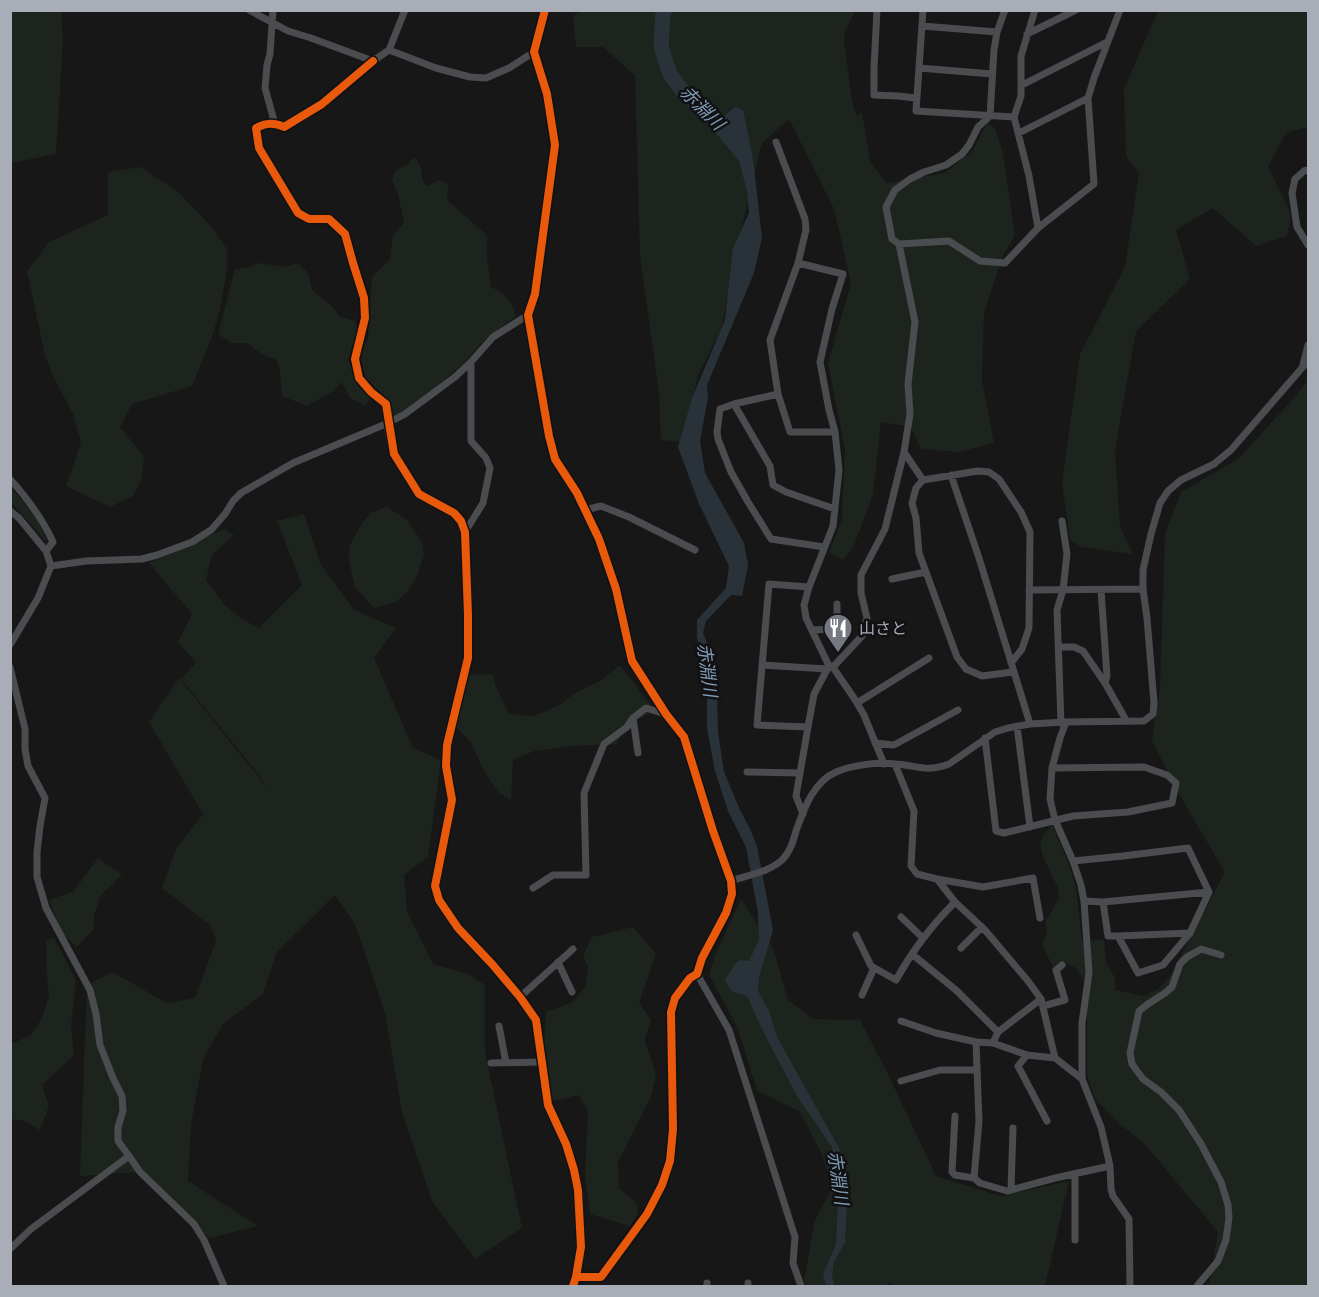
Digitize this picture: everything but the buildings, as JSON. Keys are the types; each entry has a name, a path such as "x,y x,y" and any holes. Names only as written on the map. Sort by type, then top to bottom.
{"street":[{"path":"249,10 288,31 373,61"},
{"path":"273,10 265,88 275,124"},
{"path":"405,10 389,50 322,104 284,127 266,123 256,128 259,148 298,213 309,219 329,219 345,234 364,298 365,318 355,359 359,378 386,404 394,454 419,494 454,513 461,521 465,532 468,658 447,745 446,766 452,800 435,885 439,900 458,928 520,997 536,1020 548,1105 566,1144 578,1190 581,1247 575,1282 601,1277 647,1214 662,1185 670,1161 673,1129 671,1012 675,998 690,978 697,974 702,958 726,913 732,894 732,881 713,831 684,737 666,714 632,661 616,590 598,539 577,493 555,459 549,436 528,315 534,294 555,145 547,94 534,52 545,10"},
{"path":"877,10 874,95 916,98"},
{"path":"923,10 916,111 1014,117"},
{"path":"1005,10 997,32 994,50 990,116 978,127 969,146 962,154 946,165 910,179 895,190 886,207 892,239 899,244 949,241 980,261 1005,263 1038,228 1094,184 1088,98 1120,10"},
{"path":"1035,10 1021,56 1021,96 1014,117 1029,176 1038,228"},
{"path":"1027,34 1076,10"},
{"path":"922,26 997,32"},
{"path":"1022,85 1107,42"},
{"path":"389,50 436,68 470,77 486,78 509,68 534,52"},
{"path":"919,68 992,74"},
{"path":"1019,133 1088,98"},
{"path":"776,142 805,219 806,230 798,263 770,340 778,394 790,432 835,432"},
{"path":"1308,170 1295,179 1292,193 1297,227 1308,245"},
{"path":"762,665 834,666 862,636 867,618 861,593 861,575 885,529 904,452 910,414 908,384 915,322 899,244"},
{"path":"798,263 843,274 820,362 835,432 839,470 835,509 833,526 804,605 806,618 829,667 864,715 884,764"},
{"path":"51,566 86,561 142,559 192,542 211,530 233,501 254,485 292,463 405,414 455,377 494,337 528,315"},
{"path":"1302,368 1308,345"},
{"path":"732,881 773,867 783,859 790,848 802,814 819,783 836,772 870,764 895,764 925,769 940,767 949,764 995,732 1008,728 1064,722 1144,721 1153,714 1143,570 1160,503 1168,491 1181,480 1214,464 1231,450 1308,361"},
{"path":"465,532 483,503 490,468 486,458 471,441 471,362"},
{"path":"778,394 720,409 718,439 731,472 771,538 824,547"},
{"path":"734,404 770,466 773,485 786,492 835,509"},
{"path":"904,452 923,480"},
{"path":"1011,663 1022,649 1029,628 1030,532 1021,512 999,479 989,472 978,471 923,480 916,488 912,502 919,553 957,657 966,669 982,676 1013,672"},
{"path":"951,475 1030,724"},
{"path":"10,479 45,525 53,542 46,551"},
{"path":"585,510 602,506 630,517 695,550"},
{"path":"10,511 19,518 46,551 51,566 38,598 10,645"},
{"path":"1062,521 1067,554 1063,590 1057,610 1064,722 1052,768 1050,799 1055,820 1081,885 1084,901 1089,972 1082,1023 1082,1079 1101,1127 1110,1166 1113,1196 1129,1219 1130,1287"},
{"path":"892,579 926,572"},
{"path":"808,727 757,725 769,584 809,587"},
{"path":"1029,590 1143,589"},
{"path":"1101,590 1107,676 1105,683"},
{"path":"812,630 837,629 837,604"},
{"path":"1059,647 1074,646 1083,651 1126,720"},
{"path":"857,703 929,658"},
{"path":"10,667 25,729 28,766 45,798 37,852 38,877 46,908 90,990 100,1045 122,1096 123,1111 118,1127 118,1141 140,1172 194,1224 204,1240 224,1287"},
{"path":"802,814 796,796 814,694 829,667"},
{"path":"533,888 553,875 586,875 584,793 604,744 627,727 633,718 646,708 666,714"},
{"path":"875,743 894,745 958,710"},
{"path":"633,718 638,753"},
{"path":"1017,726 1030,827"},
{"path":"985,738 996,831 1004,833 1074,816 1128,812 1172,804 1176,783 1167,775 1144,767 1052,768"},
{"path":"895,764 914,812 911,866 917,874 983,887 1033,878 1040,918"},
{"path":"747,772 800,773"},
{"path":"1072,861 1188,848 1209,892"},
{"path":"937,879 955,902 982,927 1029,981 1042,1003 1056,1058"},
{"path":"1084,901 1103,902 1209,892"},
{"path":"1118,936 1138,973 1163,965 1190,933 1209,892"},
{"path":"856,935 871,966 896,980 932,926 955,902"},
{"path":"1103,902 1108,936 1190,933"},
{"path":"902,917 923,938"},
{"path":"961,948 982,927"},
{"path":"520,997 573,949"},
{"path":"1197,1287 1218,1261 1226,1240 1228,1204 1221,1182 1201,1144 1179,1110 1161,1092 1143,1079 1132,1065 1130,1053 1138,1011 1172,987 1180,964 1201,949 1221,955"},
{"path":"912,954 957,991 998,1032"},
{"path":"558,962 572,992"},
{"path":"993,1044 998,1032 1042,1003 1065,1000 1056,970 1062,965"},
{"path":"862,995 874,968"},
{"path":"697,974 729,1030 795,1238 793,1263 801,1287"},
{"path":"901,1021 936,1033 993,1044 1027,1055 1056,1058 1082,1079"},
{"path":"499,1026 506,1063"},
{"path":"974,1178 978,1121 976,1042"},
{"path":"1027,1055 1018,1066 1047,1121"},
{"path":"491,1063 541,1062"},
{"path":"901,1081 940,1070 976,1070"},
{"path":"955,1116 952,1172 955,1175 974,1178 980,1183 1007,1191 1110,1166"},
{"path":"1011,1189 1013,1128"},
{"path":"10,1249 31,1229 129,1156"},
{"path":"1075,1174 1076,1240"}],"shaded area":[{"path":"11,10 61,11 63,40 56,154 11,163"},
{"path":"583,10 855,11 845,32 844,42 852,100 856,115 862,113 870,161 886,183 945,173 973,150 987,123 995,128 1003,154 1015,236 1003,255 984,313 982,380 994,443 959,452 921,449 911,427 881,422 873,494 853,548 843,560 829,552 842,519 845,450 828,363 851,283 834,209 789,119 762,143 738,243 722,327 699,373 681,442 661,440 659,392 640,256 635,76 603,47 576,47 573,16"},
{"path":"1158,11 1308,11 1308,127 1286,133 1268,166 1291,214 1287,236 1256,246 1213,208 1176,230 1190,279 1136,331 1115,450 1120,527 1133,554 1081,547 1070,540 1062,483 1080,354 1125,267 1139,173 1126,156 1124,89"},
{"path":"414,157 420,165 423,181 428,186 439,180 448,184 447,200 487,235 491,287 507,298 516,316 483,341 464,363 436,387 415,404 393,417 386,399 365,377 361,356 368,339 372,277 390,259 393,235 404,223 398,194 392,180 396,170 407,165"},
{"path":"140,167 177,191 209,224 227,249 227,271 218,318 192,386 132,404 120,427 144,457 141,481 133,496 110,507 66,486 81,442 73,414 45,356 27,271 49,242 108,215 108,172"},
{"path":"259,263 285,267 298,263 308,273 312,290 331,305 340,317 356,321 357,332 348,360 371,398 365,406 350,398 342,382 332,392 307,406 282,396 277,360 265,356 247,343 231,343 218,334 235,269 247,268"},
{"path":"1308,380 1308,1286 1205,1286 1210,1281 1218,1232 1144,1143 1121,1125 1095,1099 1087,1076 1089,986 1076,968 1061,961 1053,967 1042,945 1047,932 1046,921 1059,898 1058,888 1043,857 1040,845 1043,835 1052,825 1069,864 1076,888 1082,942 1104,939 1106,962 1115,978 1115,990 1144,996 1158,989 1169,978 1225,872 1180,796 1152,741 1160,688 1165,534 1181,492 1238,459"},
{"path":"10,486 37,519 47,540 44,540 11,502"},
{"path":"387,507 407,520 422,542 424,555 417,576 409,590 396,602 374,608 355,587 349,561 349,547 362,523 372,512"},
{"path":"304,514 320,563 354,610 396,628 374,658 413,748 441,760 428,857 404,875 407,912 433,964 468,974 485,985 485,1052 522,1228 475,1259 432,1201 402,1112 385,1013 355,924 335,895 277,952 263,994 223,1024 203,1059 191,1124 188,1181 258,1226 210,1238 140,1172 80,1176 87,985 112,972 167,1003 195,998 216,941 211,926 162,888 176,849 203,814 149,722 179,678 269,790 181,679 196,663 178,642 192,614 149,563 225,529 234,535 212,555 206,580 224,604 239,617 260,629 302,585 277,521"},
{"path":"620,665 655,711 629,723 616,744 534,751 513,760 511,800 498,792 484,771 470,741 455,726 464,675 493,674 496,687 509,714 533,716 561,704 575,693 600,681"},
{"path":"98,858 122,875 100,896 94,916 93,930 77,947 63,935 49,900 74,891"},
{"path":"741,899 773,948 788,1000 814,1019 860,1020 936,1176 1000,1196 1069,1181 1045,1286 891,1286 889,1283 886,1286 807,1286 804,1281 815,1220 833,1187 820,1150 799,1111 757,1091 738,1029 709,975 715,955"},
{"path":"633,927 656,954 639,1003 651,1020 645,1040 656,1075 651,1096 618,1162 619,1188 637,1204 638,1213 630,1226 590,1214 585,1175 588,1112 579,1095 552,1101 544,1045 546,1012 571,1003 586,986 588,967 583,956 592,937"},
{"path":"54,938 76,980 71,1027 74,1055 42,1085 49,1106 40,1130 24,1121 11,1119 11,1044 31,1035 42,1018 49,996 46,940"}],"water":[{"path":"735,107 743,110 753,159 762,238 754,273 707,385 708,398 700,441 705,473 744,543 748,565 742,596 731,595 706,621 703,633 716,664 714,675 718,732 724,772 757,846 773,930 759,977 758,991 769,1011 777,1037 839,1148 847,1205 845,1242 834,1262 832,1276 835,1286 826,1286 823,1274 836,1244 838,1205 836,1168 832,1147 797,1096 747,996 731,991 725,980 740,960 749,961 759,940 758,913 746,847 728,811 715,771 707,729 707,677 697,638 697,620 726,588 729,566 699,504 678,447 692,398 725,320 733,248 749,213 747,191 739,161 711,127"}],"waterway":[{"name":"赤淵川","path":"665,10 661,47 670,74 684,93 720,124 729,137"}],"cycle path":[{"path":"545,10 534,52 547,94 555,145 535,294 528,315 549,436 555,459 577,493 599,539 616,589 632,661 666,714 684,737 731,881 732,894 726,913 702,958 697,974 690,978 675,998 671,1012 673,1129 670,1161 662,1185 647,1214 601,1277 576,1277"},
{"path":"373,61 322,104 284,127 270,124 256,128 259,148 298,213 309,219 329,219 345,234 364,298 365,318 355,359 359,378 386,404 394,454 419,494 454,513 461,521 465,532 468,658 447,745 446,766 452,800 435,886 439,900 458,928 520,997 536,1020 548,1105 566,1144 578,1190 581,1247 573,1286"}],"place":[{"name":"山さと","path":"838,654"}]}
